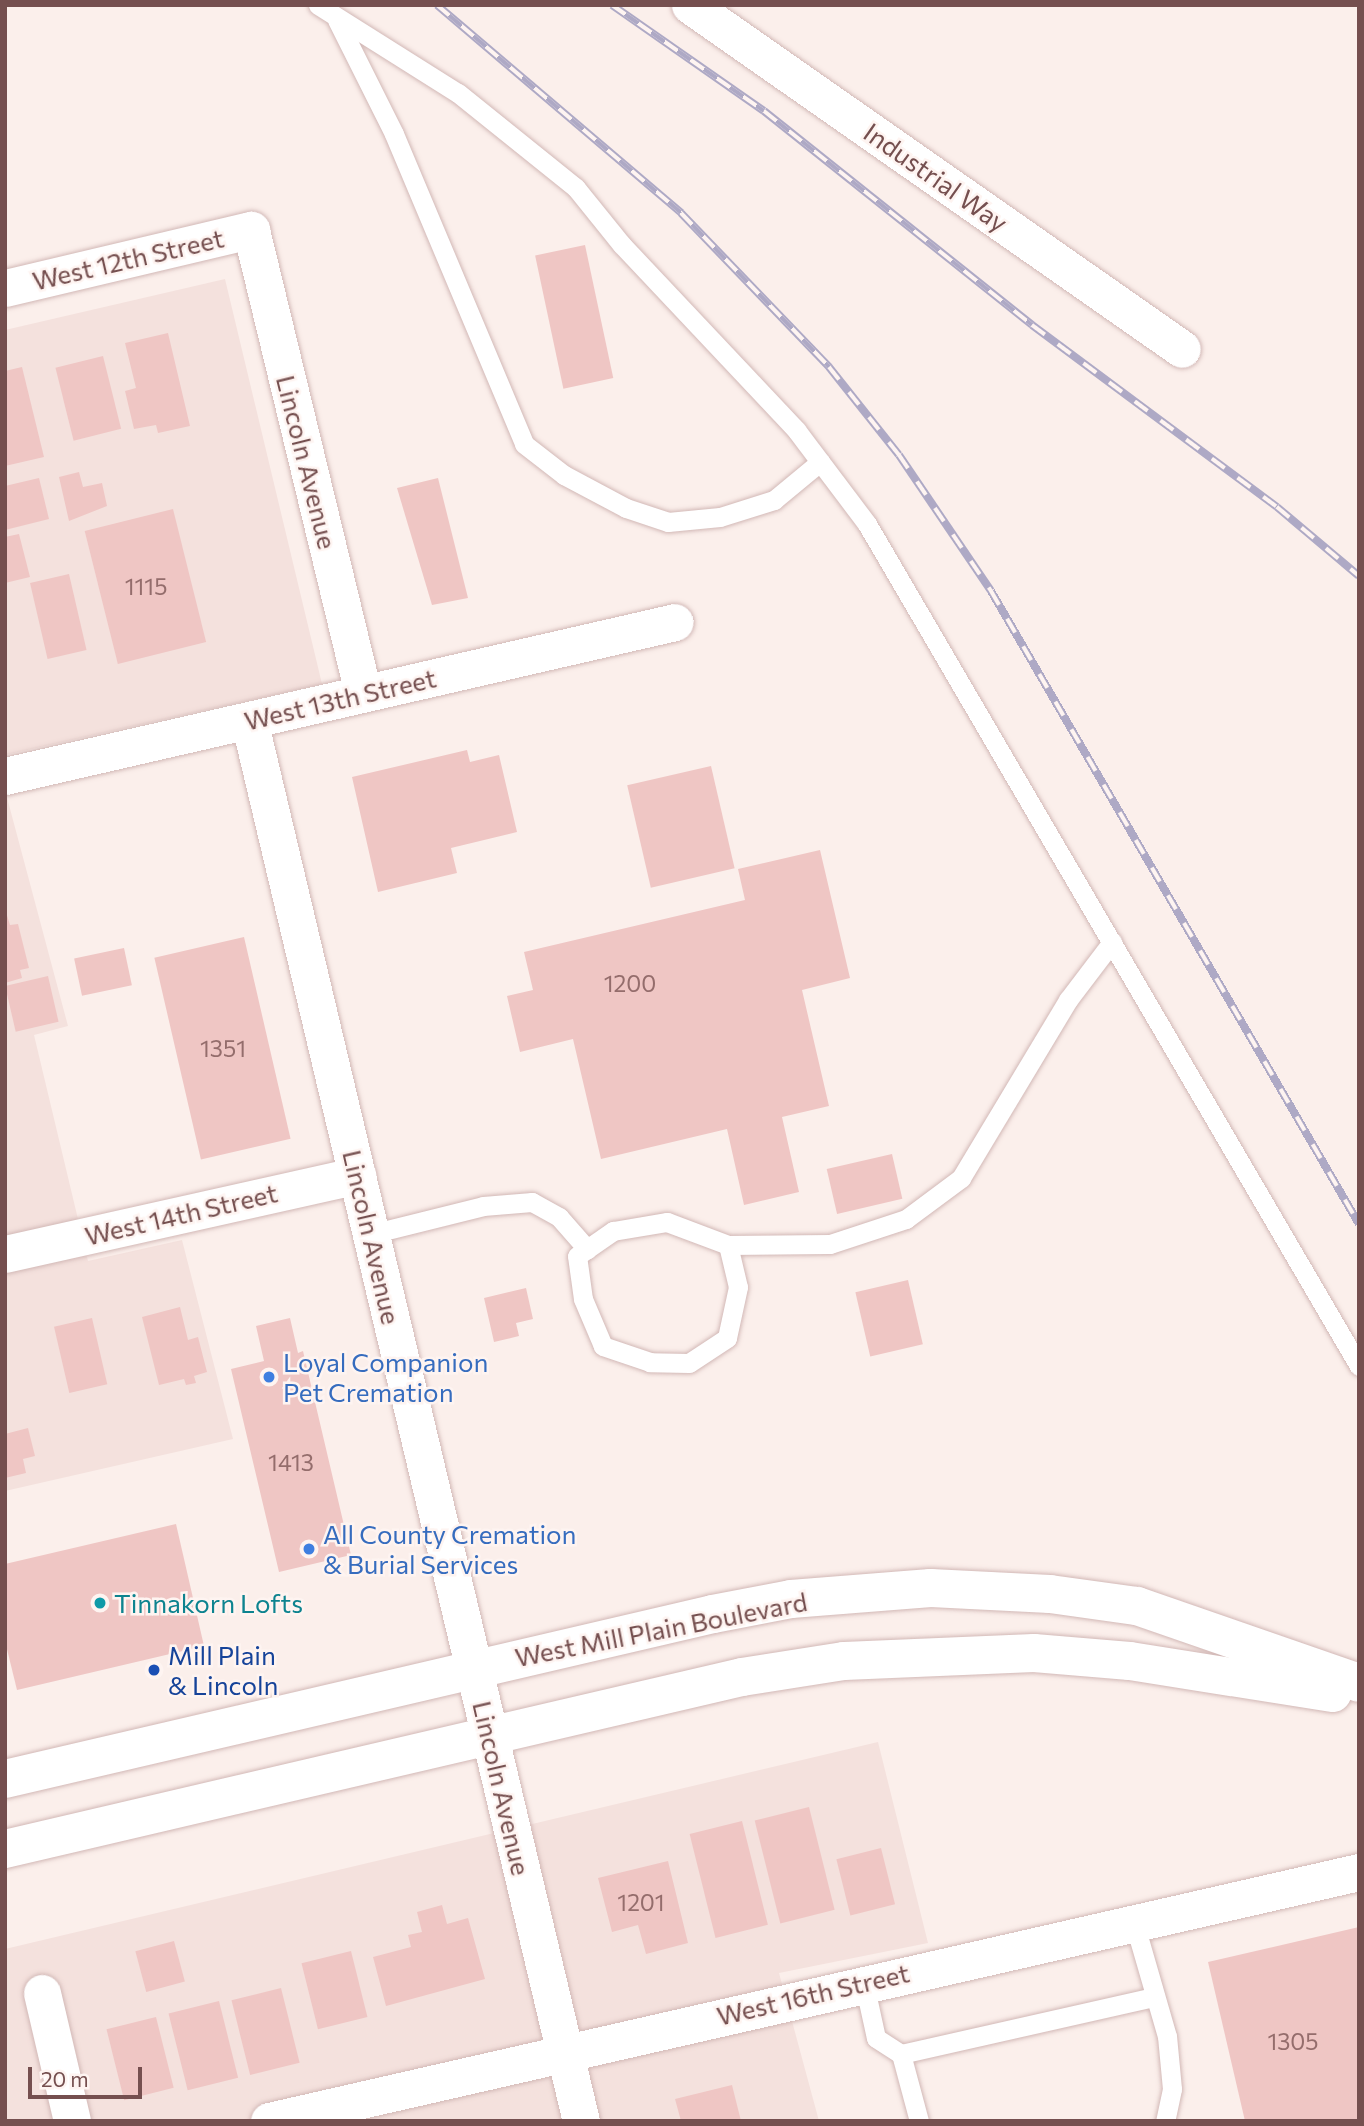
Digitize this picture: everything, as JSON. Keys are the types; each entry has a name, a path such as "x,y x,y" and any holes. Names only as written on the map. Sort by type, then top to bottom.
{"main road":[{"name":"West Mill Plain Boulevard","path":"5,1779 474,1668 791,1599 931,1588 1050,1594 1137,1606 1359,1683"},
{"path":"5,1849 742,1677 844,1661 1034,1653 1130,1661 1359,1697"}],"street":[{"name":"Industrial Way","path":"690,5 1182,349"},
{"name":"West 12th Street","path":"5,288 251,230"},
{"name":"Lincoln Avenue","path":"251,230 363,694"},
{"name":"West 13th Street","path":"5,776 675,622"},
{"name":"Lincoln Avenue","path":"249,720 582,2121"},
{"name":"West 14th Street","path":"5,1254 357,1175"},
{"name":"West 16th Street","path":"269,2121 565,2050 1359,1872"},
{"path":"42,1993 72,2121"}],"lane":[{"path":"318,5 458,93 576,188 622,245 797,431 867,524 1359,1366"},
{"path":"337,19 394,134 524,444 575,480 626,508 668,522 720,517 774,500 820,462"},
{"path":"728,1245 738,1287 727,1338 689,1363 650,1362 603,1346 583,1299 577,1256 613,1231 667,1222 728,1245 830,1244 906,1219 961,1178 1068,1000 1112,942"},
{"path":"371,1234 483,1206 532,1202 559,1217 587,1249"},
{"path":"1133,1922 1167,2036 1172,2089 1165,2121"},
{"path":"864,1983 876,2038 901,2054 919,2121"},
{"path":"901,2054 1154,1997"}],"shaded area":[{"path":"225,279 322,684 5,755 5,330"},
{"path":"5,790 68,1026 34,1035 88,1261 182,1240 233,1439 5,1491"},
{"path":"878,1742 928,1943 779,1973 819,2121 5,2121 5,1949"}],"building":[{"path":"585,245 613,378 563,389 535,256"},
{"path":"168,333 190,426 158,433 156,425 134,429 125,391 136,388 125,343"},
{"path":"103,356 121,429 74,441 55,368"},
{"path":"22,367 44,457 5,466 5,371"},
{"path":"79,472 83,487 102,483 107,506 69,521 59,477"},
{"path":"39,478 49,519 5,530 5,486"},
{"path":"438,478 468,598 432,605 397,488"},
{"path":"173,509 206,642 118,664 85,531"},
{"path":"19,534 30,577 5,583 5,537"},
{"path":"69,574 87,650 48,659 30,583"},
{"path":"467,750 470,762 499,755 517,832 451,848 457,873 378,892 352,777"},
{"path":"711,766 735,868 651,888 627,785"},
{"path":"820,850 850,978 802,990 829,1106 782,1117 799,1192 744,1205 727,1129 601,1159 573,1039 520,1052 507,996 533,990 524,952 745,900 738,869"},
{"path":"5,909 10,925 18,924 29,968 20,970 22,978 5,983"},
{"path":"244,937 291,1139 201,1159 154,958"},
{"path":"124,948 132,985 82,996 74,959"},
{"path":"48,976 59,1022 16,1032 5,986"},
{"path":"892,1154 902,1199 837,1214 827,1169"},
{"path":"908,1280 923,1344 870,1356 855,1292"},
{"path":"526,1288 533,1319 516,1323 519,1336 494,1342 484,1298"},
{"path":"180,1307 188,1340 198,1337 207,1372 194,1376 196,1383 186,1385 184,1379 159,1385 142,1317"},
{"path":"92,1318 107,1384 69,1393 54,1327"},
{"path":"290,1318 298,1353 303,1351 351,1555 279,1572 231,1369 264,1361 256,1326"},
{"path":"28,1428 35,1456 23,1459 26,1473 5,1478 5,1434"},
{"name":"Tinnakorn Lofts","path":"176,1524 204,1646 17,1690 5,1641 5,1564"},
{"path":"809,1807 835,1910 780,1923 755,1821"},
{"path":"742,1821 768,1925 715,1938 690,1834"},
{"path":"881,1848 895,1904 850,1915 836,1859"},
{"path":"668,1861 688,1943 646,1954 638,1925 612,1932 598,1878"},
{"path":"442,1905 447,1924 468,1918 485,1979 386,2006 373,1957 411,1947 408,1935 422,1932 417,1912"},
{"path":"1359,1927 1359,2121 1245,2121 1208,1962"},
{"path":"174,1941 185,1982 146,1992 135,1951"},
{"path":"351,1951 367,2017 318,2029 302,1963"},
{"path":"281,1988 300,2063 250,2075 232,2000"},
{"path":"219,2001 238,2078 188,2090 169,2014"},
{"path":"156,2017 174,2088 124,2100 107,2029"},
{"path":"732,2085 741,2121 681,2121 675,2099"}],"railway":[{"path":"437,5 681,213 829,367 899,455 991,591 1359,1224"},
{"path":"612,5 764,111 1032,325 1277,507 1359,576"}],"place":[{"name":"Loyal Companion Pet Cremation","path":"269,1377"},
{"name":"All County Cremation & Burial Services","path":"309,1549"},
{"name":"Tinnakorn Lofts","path":"100,1603"},
{"name":"Mill Plain & Lincoln","path":"154,1670"}]}
